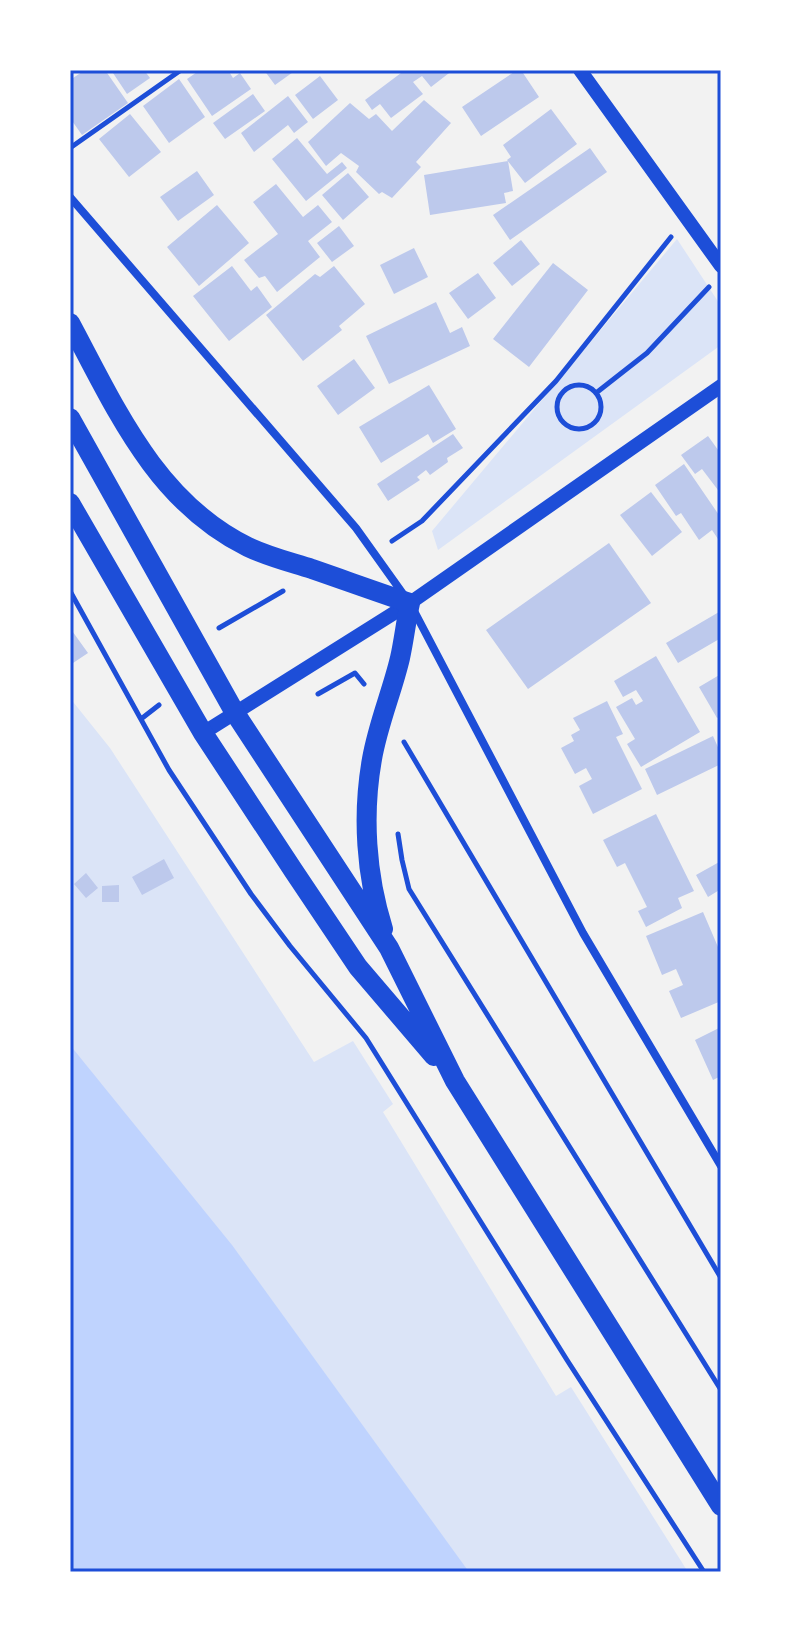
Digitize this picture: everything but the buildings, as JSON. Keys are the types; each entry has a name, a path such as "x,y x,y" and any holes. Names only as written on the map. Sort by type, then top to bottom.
{"main road":[{"path":"70,323 150,463 197,514 264,554 410,603 400,657 372,761 367,796 366,835 370,873 377,912 389,948"},
{"path":"70,418 235,713 389,948 455,1081 721,1506"},
{"path":"70,503 203,733 358,967 455,1081"}],"street":[{"path":"580,70 721,266"},
{"path":"70,197 356,528 410,603 583,933 721,1166"},
{"path":"203,733 410,603 721,386"}],"path":[{"path":"70,148 181,70"},
{"path":"422,521 556,381 687,218"},
{"path":"596,393 647,353 710,286"},
{"path":"556,381 563,392"},
{"path":"576,385 584,385 596,393 601,406 592,425 571,428 560,419 557,405 563,392 576,385"},
{"path":"70,591 177,782 251,894 366,1038 704,1572"},
{"path":"317,695 355,673 385,710 721,1278"},
{"path":"402,758 405,744"},
{"path":"398,832 409,889 721,1390"}],"shaded area":[{"path":"677,239 721,306 721,345 438,550 432,531"},
{"path":"70,698 110,748 314,1062 353,1041 393,1104 383,1112 556,1396 571,1387 688,1572 92,1572 70,1541"}],"water":[{"path":"70,1045 232,1245 469,1572 70,1572"}]}
